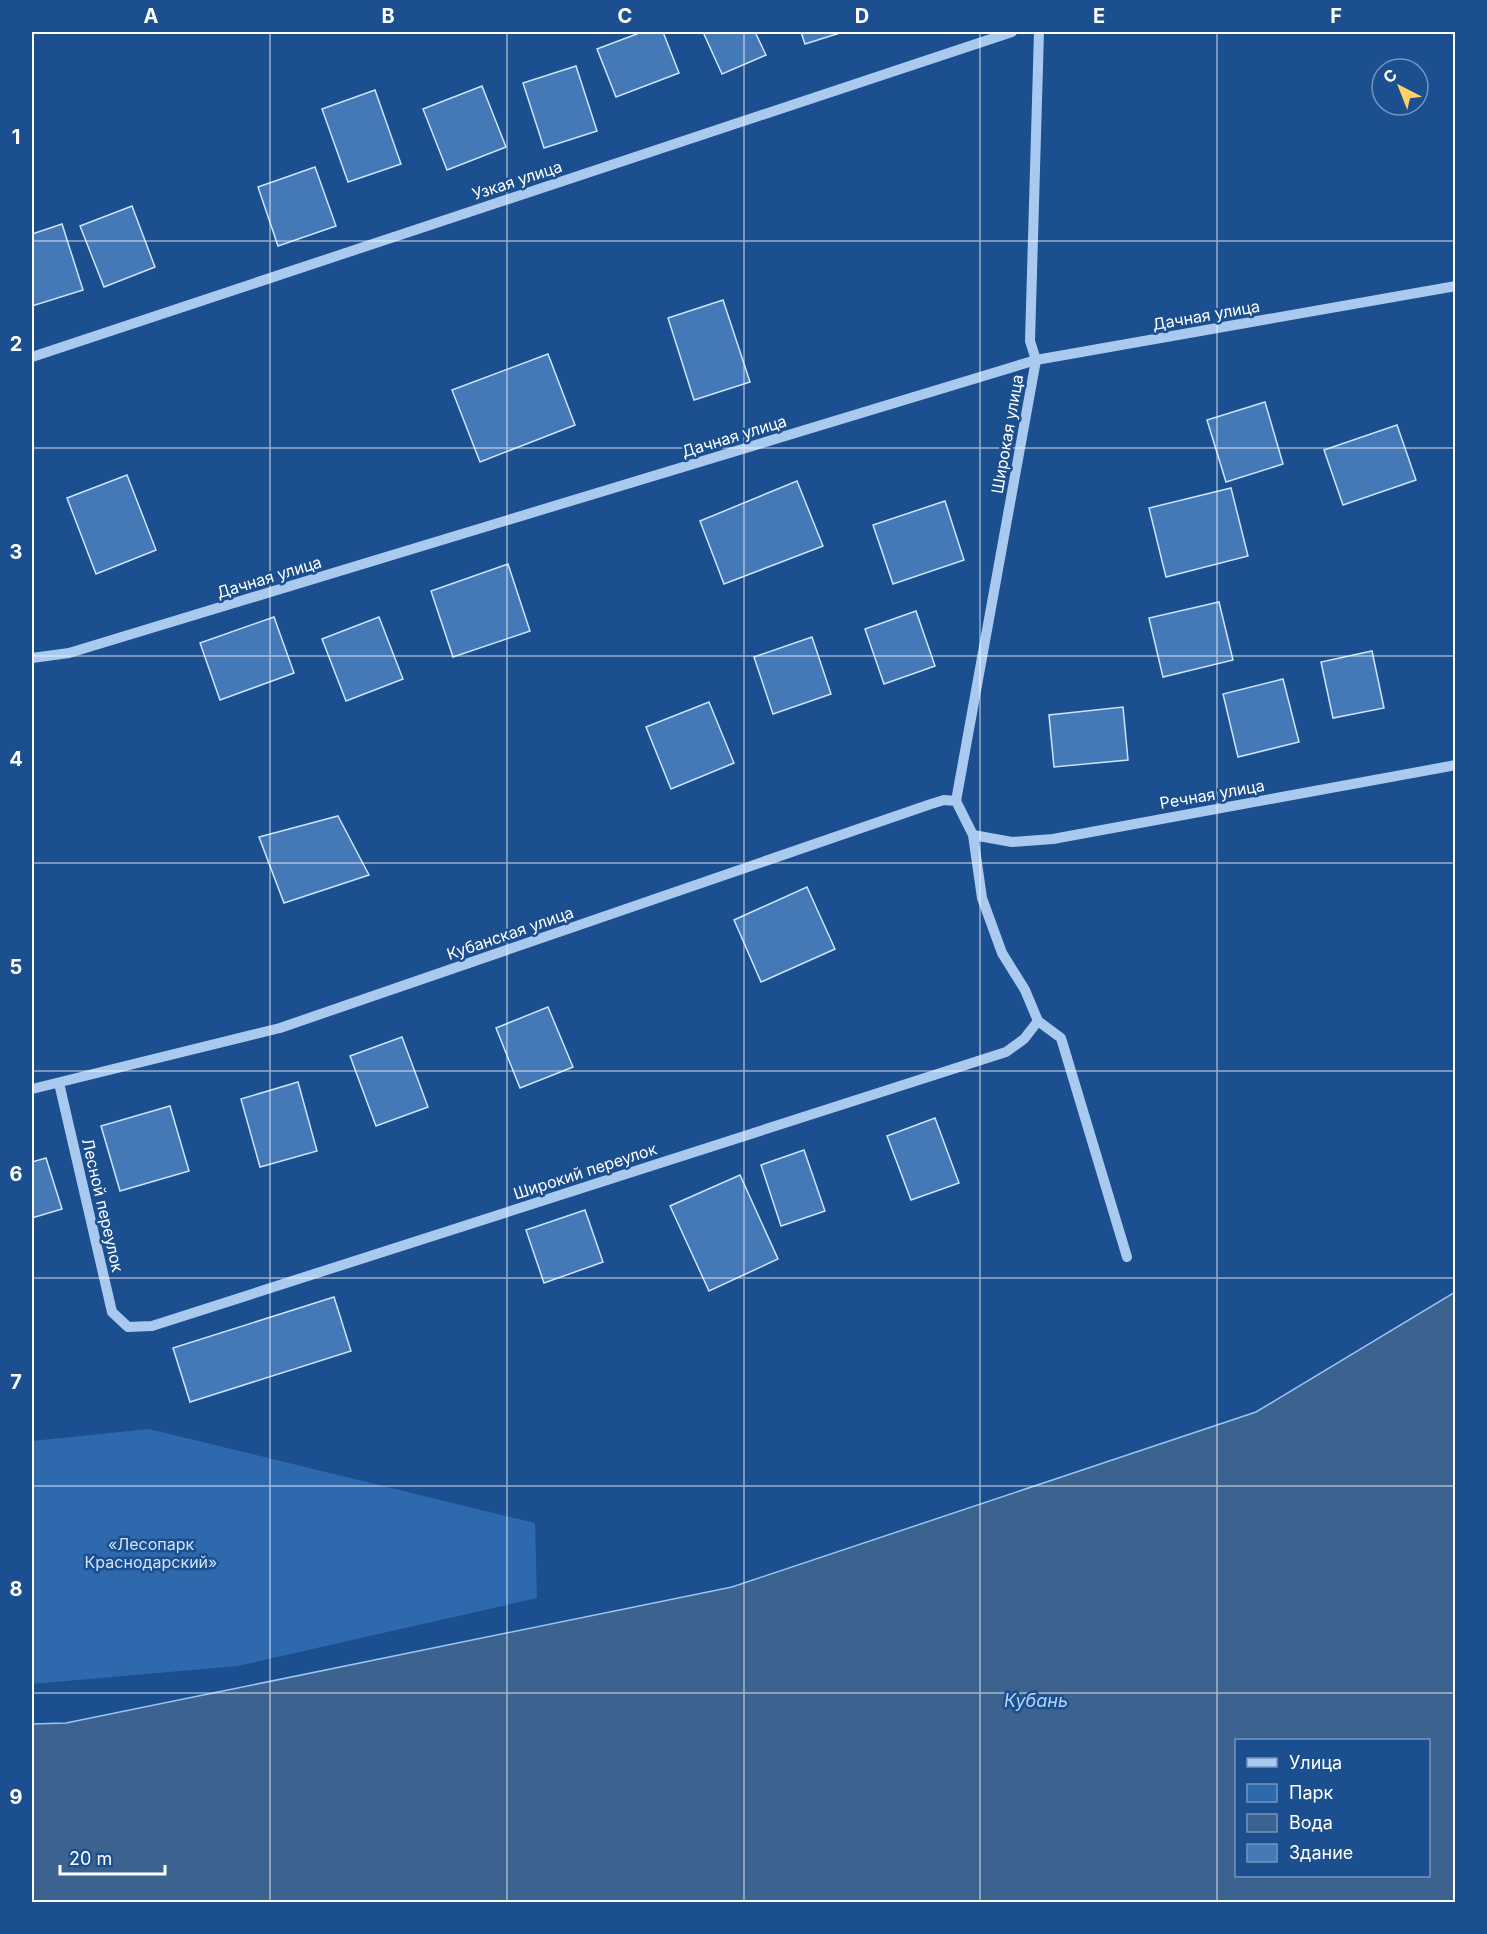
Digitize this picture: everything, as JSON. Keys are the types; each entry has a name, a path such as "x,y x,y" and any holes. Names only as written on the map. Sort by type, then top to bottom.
{"street":[{"name":"Узкая улица","path":"32,357 1012,32"},
{"name":"Широкая улица","path":"956,801 1036,360 1030,341 1039,32"},
{"name":"Дачная улица","path":"32,658 69,653 1036,360 1455,286"},
{"name":"Речная улица","path":"973,835 1012,842 1053,839 1455,765"},
{"name":"Кубанская улица","path":"32,1089 280,1028 931,804 944,800 956,801"},
{"path":"956,801 973,835 982,898 1002,953 1025,990 1038,1021 1061,1038 1127,1257"},
{"name":"Широкий переулок","path":"128,1328 152,1326 1006,1052 1024,1039 1038,1021"},
{"name":"Лесной переулок","path":"59,1083 112,1312 128,1328"}],"green space":[{"name":"«Лесопарк Краснодарский»","path":"149,1429 535,1523 537,1598 238,1666 32,1684 32,1441"}],"water":[{"name":"Кубань","path":"1455,1292 1455,1902 32,1902 32,1724 66,1723 732,1587 1256,1412"}],"building":[{"path":"642,32 663,32 679,73 616,97 597,49"},
{"path":"703,32 755,32 766,55 722,74"},
{"path":"801,32 843,32 805,44"},
{"path":"576,66 597,131 544,148 523,83"},
{"path":"482,86 506,147 447,170 423,109"},
{"path":"375,90 401,164 348,182 322,109"},
{"path":"315,167 336,226 278,246 258,187"},
{"path":"132,206 155,267 104,287 80,226"},
{"path":"62,224 83,290 32,306 32,234"},
{"path":"723,300 750,382 694,400 668,318"},
{"path":"548,354 575,425 480,462 452,390"},
{"path":"1265,402 1283,464 1226,482 1207,420"},
{"path":"1397,425 1416,480 1343,505 1324,450"},
{"path":"127,475 156,550 96,574 67,498"},
{"path":"797,481 823,546 724,584 700,521"},
{"path":"1231,488 1248,556 1166,577 1149,508"},
{"path":"945,501 964,560 893,584 873,525"},
{"path":"508,564 530,631 453,657 431,591"},
{"path":"1219,602 1233,660 1163,677 1149,618"},
{"path":"916,611 935,666 884,684 865,629"},
{"path":"274,617 294,673 220,700 200,643"},
{"path":"379,617 403,679 346,701 322,639"},
{"path":"812,637 831,694 773,714 754,657"},
{"path":"1372,651 1384,708 1333,718 1321,662"},
{"path":"1283,679 1299,742 1238,757 1223,694"},
{"path":"709,702 734,763 671,789 646,727"},
{"path":"1123,707 1128,760 1054,767 1049,715"},
{"path":"338,816 369,875 284,903 259,837"},
{"path":"807,887 835,949 761,982 734,920"},
{"path":"548,1007 573,1067 520,1088 496,1028"},
{"path":"402,1037 428,1107 376,1126 350,1056"},
{"path":"298,1082 317,1151 260,1167 241,1099"},
{"path":"170,1106 189,1171 120,1191 101,1126"},
{"path":"935,1118 959,1183 911,1200 887,1136"},
{"path":"804,1150 825,1211 781,1226 761,1165"},
{"path":"46,1158 62,1209 32,1218 32,1162"},
{"path":"740,1175 778,1259 709,1291 670,1206"},
{"path":"585,1210 603,1262 544,1283 526,1230"},
{"path":"334,1297 351,1351 190,1402 173,1348"}]}
